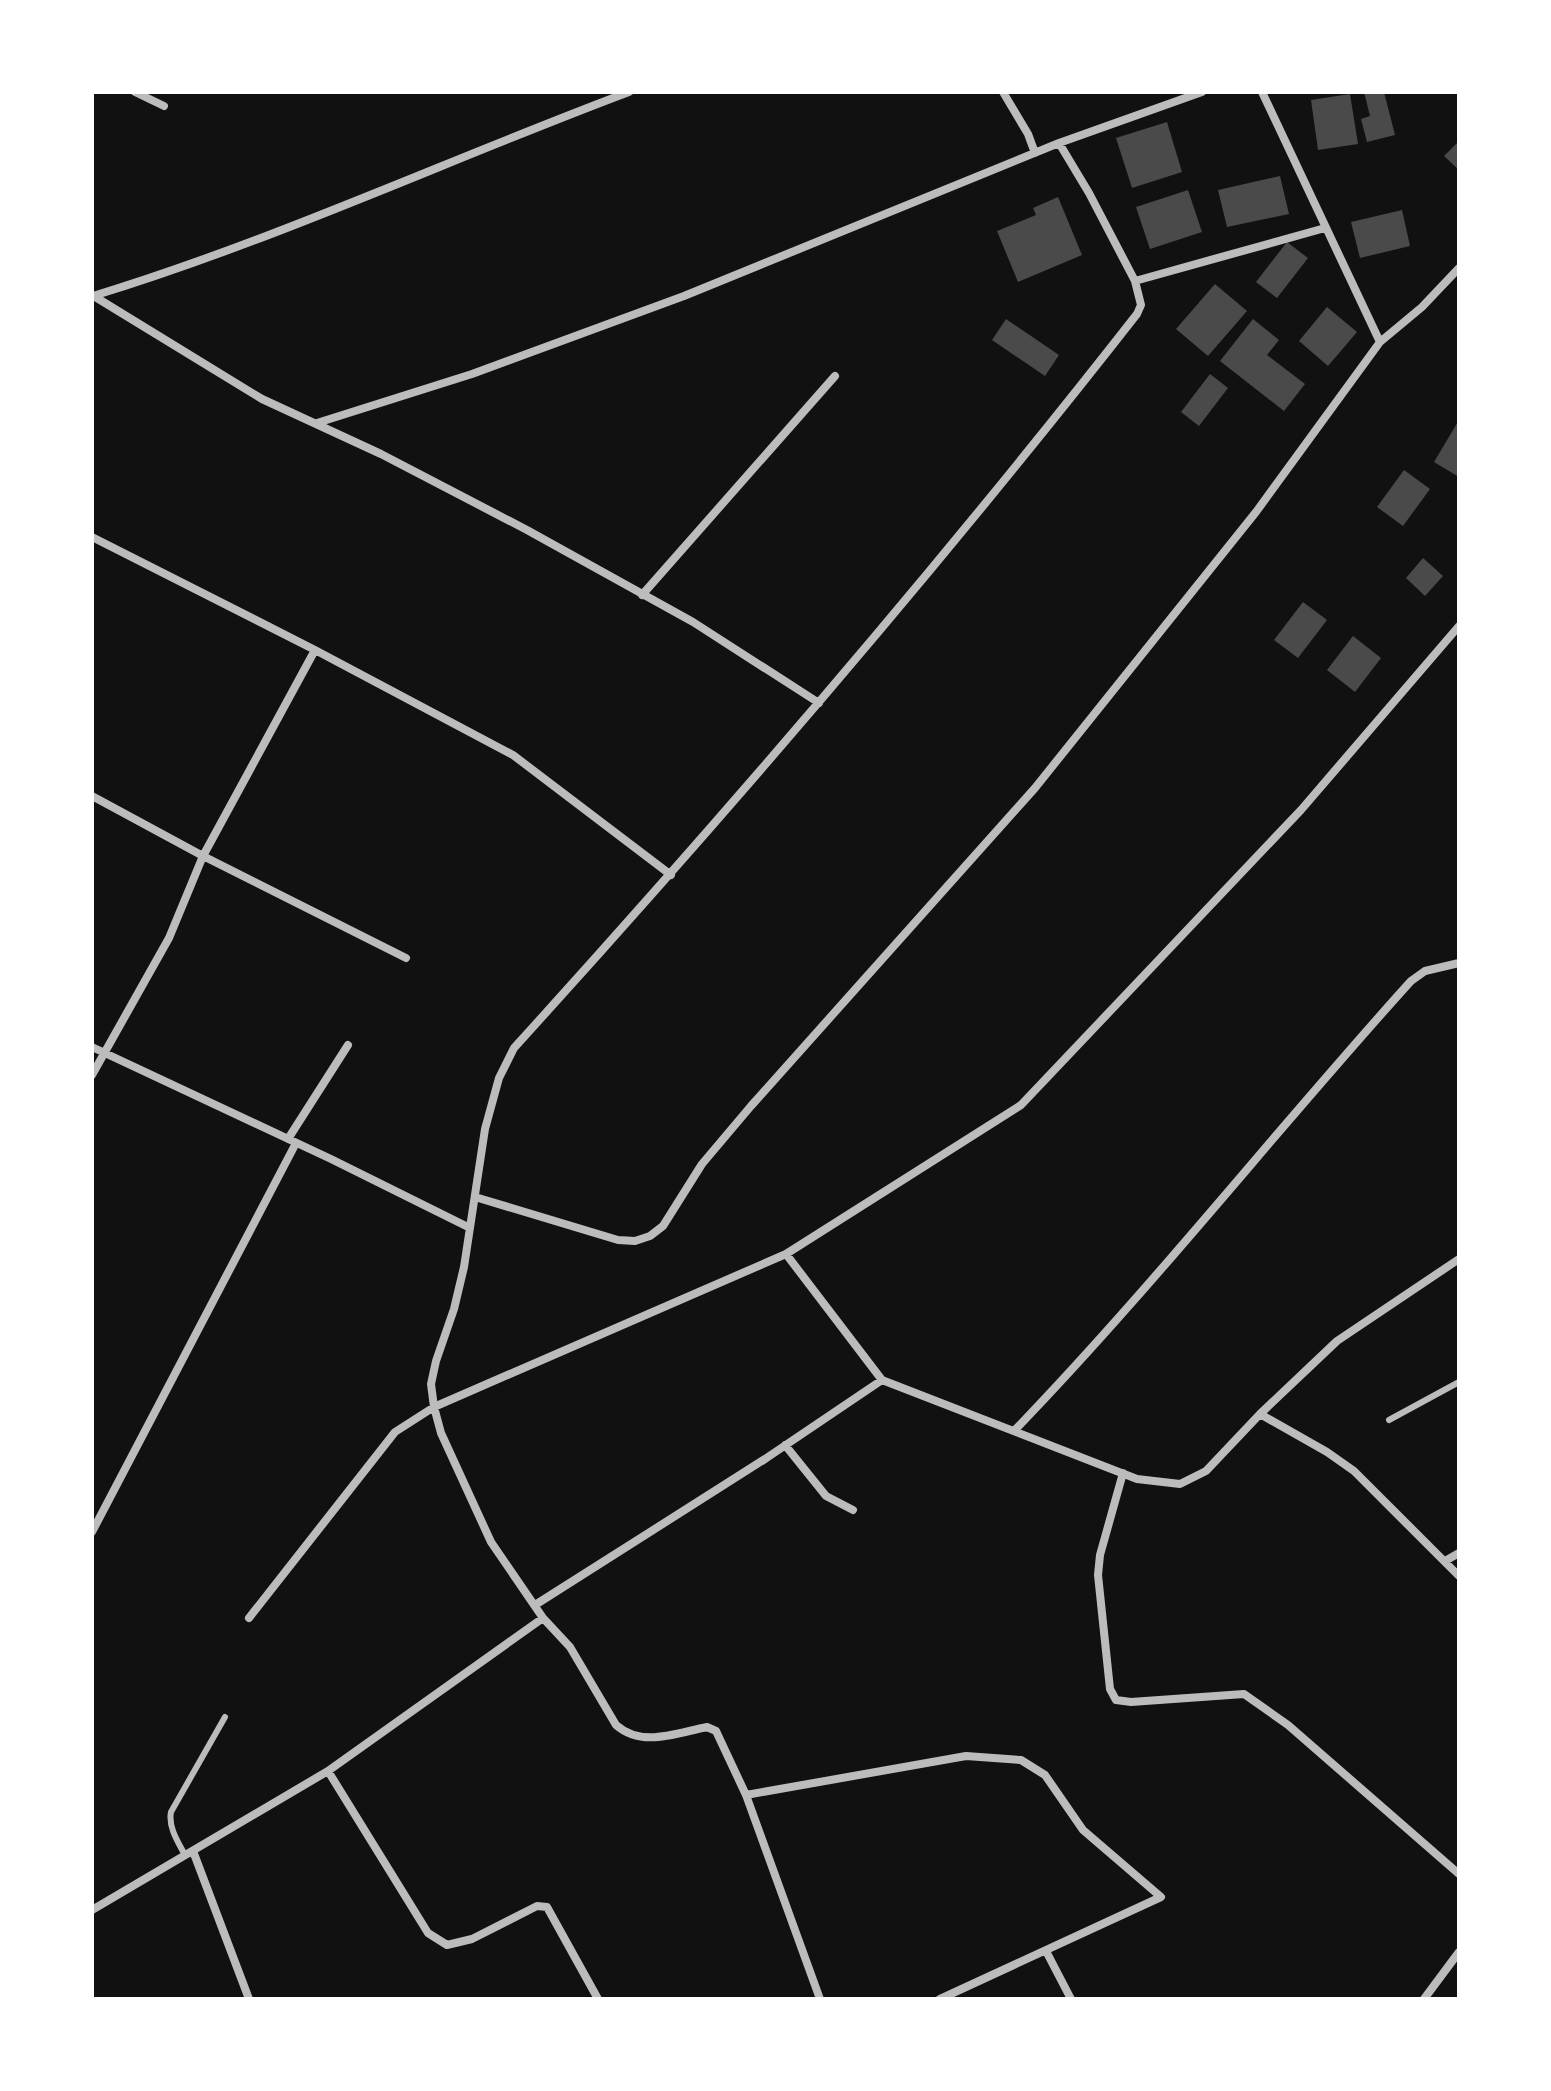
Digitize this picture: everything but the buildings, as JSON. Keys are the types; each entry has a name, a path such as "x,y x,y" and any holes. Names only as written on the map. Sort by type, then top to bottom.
{"street":[{"path":"135,92 164,106"},
{"path":"92,296 262,239 529,129 629,92"},
{"path":"1003,92 1035,153"},
{"path":"317,423 472,374 684,296 1059,143 1202,92"},
{"path":"1262,92 1380,342"},
{"path":"820,1999 746,1795 716,1731 707,1727 645,1739 626,1734 616,1725 570,1647 543,1618 491,1542 441,1433 431,1384 464,1267 485,1129 499,1078 514,1048 671,875 819,703 1137,314 1141,305 1135,281 1059,143"},
{"path":"1135,281 1325,228"},
{"path":"475,1197 618,1240 635,1241 650,1236 663,1226 702,1164 751,1106 1035,788 1256,512 1380,342 1422,307 1459,268"},
{"path":"92,296 287,413 317,423 527,530 693,622 819,703"},
{"path":"642,595 835,376"},
{"path":"92,537 513,755 671,875"},
{"path":"249,1618 395,1432 434,1407 786,1254 1021,1105 1301,810 1459,626"},
{"path":"92,1075 169,938 203,856 315,650"},
{"path":"92,796 203,856 406,958"},
{"path":"1014,1431 1082,1360 1411,981 1425,971 1459,963"},
{"path":"92,1532 292,1141 348,1045"},
{"path":"92,1047 468,1227"},
{"path":"786,1254 882,1380 1137,1479 1180,1484 1206,1471 1260,1414 1337,1341 1459,1259"},
{"path":"535,1605 882,1380"},
{"path":"1260,1414 1354,1471 1459,1576"},
{"path":"785,1445 826,1496 853,1510"},
{"path":"1123,1473 1100,1555 1098,1575 1110,1689 1116,1700 1131,1702 1244,1694 1288,1725 1459,1874"},
{"path":"1445,1561 1459,1553"},
{"path":"92,1910 328,1771 543,1618"},
{"path":"746,1795 966,1756 1021,1760 1045,1775 1083,1830 1161,1897 940,1999"},
{"path":"328,1771 428,1933 447,1945 472,1939 537,1906 547,1907 598,1999"},
{"path":"189,1853 249,1999"},
{"path":"1046,1951 1071,1999"},
{"path":"1424,1999 1459,1952"}],"lane":[{"path":"1389,1420 1459,1382"},
{"path":"189,1853 169,1820 171,1812 225,1717"}]}
